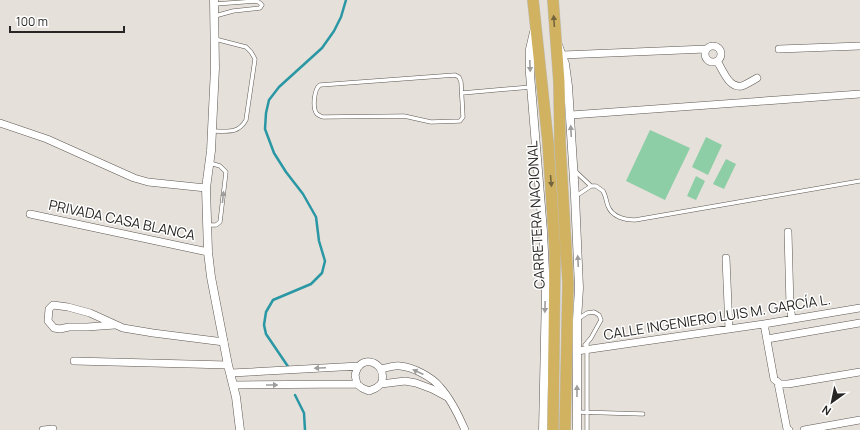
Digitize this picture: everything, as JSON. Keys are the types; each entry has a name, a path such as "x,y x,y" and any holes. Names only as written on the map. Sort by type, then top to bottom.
{"highway":[{"name":"CARRETERA NACIONAL","path":"533,0 548,142 555,252 553,430"},
{"name":"CARRETERA NACIONAL","path":"553,0 559,82 560,144 568,283 565,430"}],"street":[{"path":"214,2 215,39 212,131 206,188 208,252 224,342 236,397 240,430"},
{"path":"536,28 530,49 531,87 544,231 546,292 543,430"},
{"path":"556,40 563,55 568,86 575,196 579,288 577,320 577,430"},
{"path":"563,55 706,50 711,46 718,47 721,53 720,59 711,62 706,58 706,50"},
{"path":"779,49 860,46"},
{"path":"717,61 730,82 734,85 743,86 756,78"},
{"path":"570,115 860,94"},
{"path":"0,123 47,140 134,178 148,182 206,188"},
{"name":"PRIVADA CASA BLANCA","path":"30,214 208,252"},
{"path":"788,232 790,306 792,319"},
{"path":"726,258 729,329"},
{"path":"114,325 90,313 78,309 53,306 49,309 48,321 54,328 60,329 69,327 114,325 153,333 224,342"},
{"name":"CALLE INGENIERO LUIS M. GARCÍA L.","path":"577,351 586,347 729,329 860,308"},
{"path":"767,340 860,323"},
{"path":"764,324 774,379 778,383 787,429 789,430"},
{"path":"74,361 230,369 359,366 366,362 375,363 381,369 383,374 381,384"},
{"path":"359,366 354,375 357,384 369,391 381,384 404,381 416,383 447,397"},
{"path":"381,369 398,366 419,372 436,382 441,387 455,410 465,430"},
{"path":"778,383 788,384 860,372"},
{"path":"233,385 357,384"},
{"path":"804,430 860,420"},
{"path":"43,430 53,429"}],"lane":[{"path":"214,2 257,1 262,5 260,8 233,11 214,17"},
{"path":"232,2 233,11"},
{"path":"212,131 236,130 242,127 246,120 255,58 246,47 215,39"},
{"path":"455,75 461,82 462,93 463,117 460,121 431,122 404,116 323,118 314,110 316,87 320,84 455,75"},
{"path":"462,93 531,87"},
{"path":"207,226 216,225 220,222 226,172 220,166 209,163"},
{"path":"573,170 591,186 596,186 603,191 608,207 614,214 625,219 635,220 860,181"},
{"path":"575,196 591,186"},
{"path":"577,320 587,313 594,312 599,315 601,320 586,347 587,430"},
{"path":"577,412 643,414"}],"green space":[{"path":"650,130 690,148 665,200 626,181"},
{"path":"706,137 722,145 708,175 692,167"},
{"path":"726,159 736,164 724,189 713,184"},
{"path":"696,176 705,181 696,200 687,196"}],"waterway":[{"path":"289,368 266,334 264,325 266,312 273,300 311,284 322,273 325,261 319,241 316,217 303,194 274,153 265,129 266,113 269,100 279,87 322,48 334,31 341,17 346,0"},
{"path":"295,395 304,413 305,430"}]}
